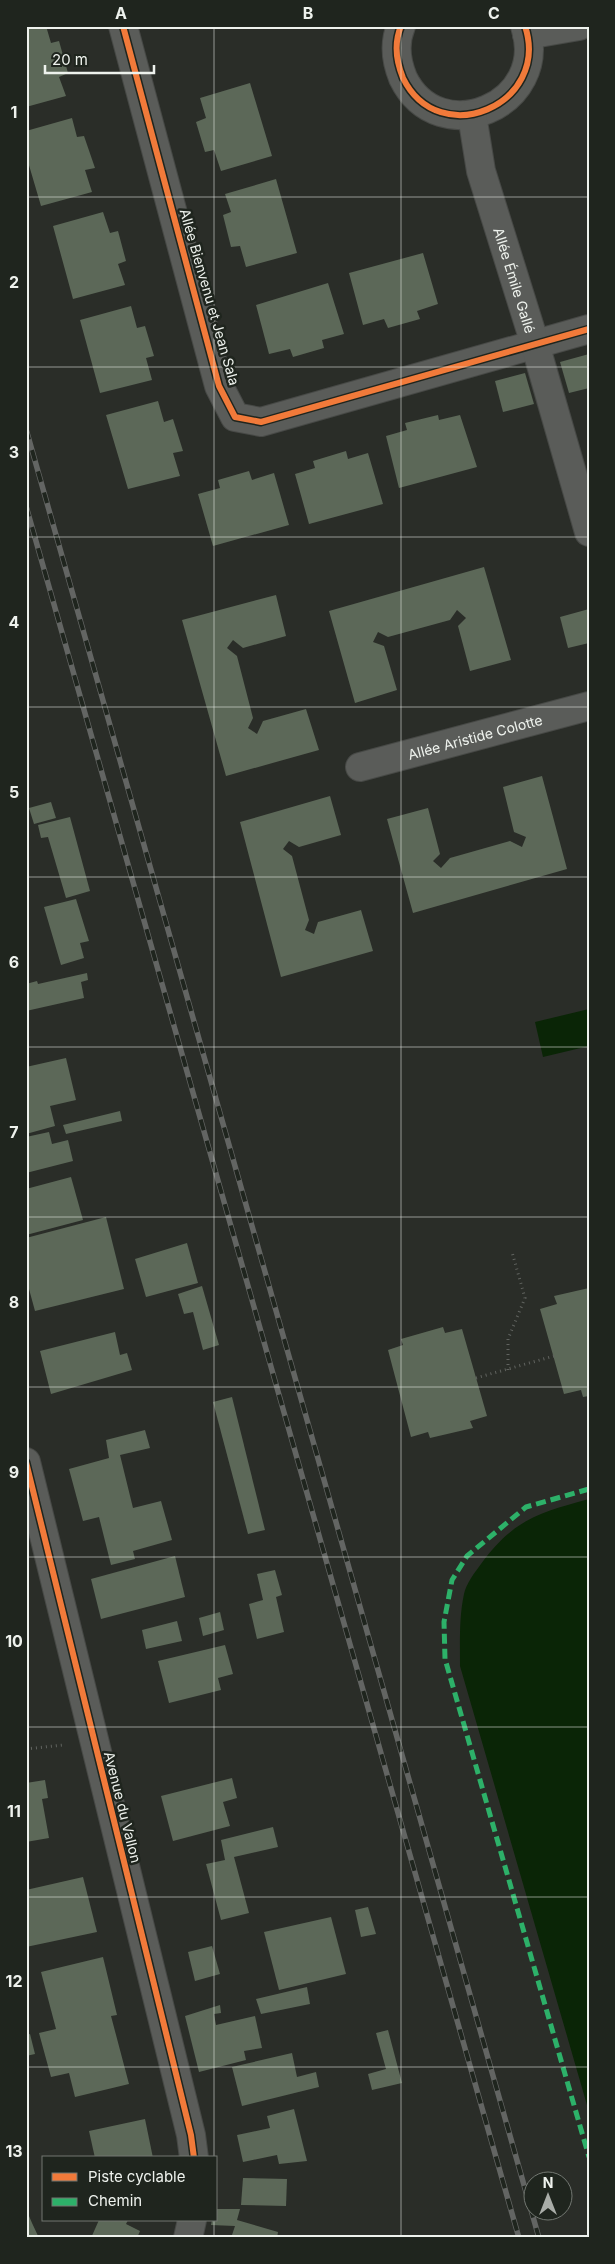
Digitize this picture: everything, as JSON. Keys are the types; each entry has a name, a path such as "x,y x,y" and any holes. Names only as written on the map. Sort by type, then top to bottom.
{"street":[{"name":"Allée Bienvenu et Jean Sala","path":"123,26 219,386 235,417 261,422 535,344"},
{"path":"401,26 396,50 399,69 407,86 419,99 435,110 453,115 472,115 493,108 510,96 523,78 529,56 526,31 579,26"},
{"name":"Allée Émile Gallé","path":"472,115 481,171 535,344 589,532"},
{"path":"535,344 589,329"},
{"name":"Allée Aristide Colotte","path":"360,767 589,706"},
{"name":"Avenue du Vallon","path":"26,1462 192,2134 194,2156"},
{"path":"188,2238 192,2222"}],"path":[{"path":"508,1370 508,1340 525,1298 512,1252"},
{"path":"476,1378 554,1356"}],"shaded area":[{"path":"589,1009 589,1046 543,1057 535,1022"},
{"path":"589,1499 589,2112 460,1666 460,1630 465,1590 474,1574 504,1537 528,1520 541,1514"}],"building":[{"path":"46,26 51,43 59,41 68,73 59,77 66,96 26,107 26,27"},
{"path":"250,83 272,156 221,171 214,150 205,152 196,122 206,118 200,98"},
{"path":"72,118 77,137 84,136 95,168 85,170 92,192 41,206 26,155 26,131"},
{"path":"276,179 297,253 246,267 240,246 231,247 223,215 231,212 225,194"},
{"path":"103,212 110,233 118,231 126,261 118,264 125,285 73,299 53,226"},
{"path":"423,253 438,304 417,311 420,319 388,328 384,319 363,325 349,273"},
{"path":"328,283 344,334 322,340 324,348 293,357 290,349 269,354 256,305"},
{"path":"131,306 137,328 145,326 154,356 146,358 152,380 100,393 80,320"},
{"path":"589,354 589,388 569,393 560,362"},
{"path":"525,373 534,404 503,412 495,381"},
{"path":"158,401 164,422 173,419 183,451 173,453 180,476 128,489 106,415"},
{"path":"438,415 439,420 460,415 477,467 399,488 386,436 407,430 405,423"},
{"path":"346,451 348,459 368,453 383,504 309,524 295,474 315,468 313,461"},
{"path":"249,471 252,480 274,473 289,525 213,546 198,494 220,488 218,480"},
{"path":"484,567 511,660 470,671 458,626 466,618 457,610 450,620 388,637 378,632 373,642 384,646 397,690 355,703 329,611"},
{"path":"276,595 286,636 243,648 233,640 227,648 237,656 253,718 248,728 257,734 263,721 306,709 319,750 226,776 182,620"},
{"path":"589,609 589,643 568,648 560,617"},
{"path":"542,776 567,869 413,913 387,819 428,808 440,854 433,861 441,868 450,858 510,841 522,847 526,837 514,832 503,787"},
{"path":"330,796 341,835 299,847 289,841 283,849 292,856 309,920 305,930 314,934 318,922 361,910 373,951 281,977 240,822"},
{"path":"51,802 56,818 34,824 29,808"},
{"path":"70,817 90,891 66,898 48,837 41,838 38,825"},
{"path":"76,899 89,941 80,943 84,958 61,965 44,907"},
{"path":"87,973 88,980 81,982 84,998 26,1011 26,984 37,981 38,984"},
{"path":"66,1058 76,1100 50,1106 55,1126 26,1134 26,1067"},
{"path":"120,1111 122,1121 66,1134 63,1125"},
{"path":"49,1132 52,1144 68,1140 73,1161 26,1173 26,1137"},
{"path":"71,1177 83,1220 26,1235 26,1189"},
{"path":"106,1217 124,1289 35,1311 26,1278 26,1238"},
{"path":"187,1243 198,1283 146,1297 135,1259"},
{"path":"202,1286 219,1345 203,1350 193,1312 184,1314 178,1294"},
{"path":"589,1288 589,1396 583,1397 581,1390 564,1394 540,1309 557,1304 554,1296"},
{"path":"443,1327 445,1333 462,1329 487,1416 470,1421 473,1428 430,1438 428,1432 411,1437 388,1350 403,1345 401,1339"},
{"path":"115,1332 120,1355 127,1353 132,1370 51,1394 40,1351"},
{"path":"232,1397 265,1530 248,1534 213,1402"},
{"path":"145,1430 150,1448 120,1455 133,1508 161,1501 172,1540 133,1551 135,1559 111,1565 99,1517 83,1521 69,1469 109,1458 106,1440"},
{"path":"175,1556 185,1597 101,1619 91,1579"},
{"path":"275,1570 282,1595 276,1597 284,1632 257,1639 249,1604 263,1600 257,1574"},
{"path":"220,1612 224,1630 203,1636 199,1618"},
{"path":"177,1621 182,1641 146,1649 142,1630"},
{"path":"225,1645 233,1674 218,1678 221,1690 169,1703 158,1661"},
{"path":"232,1778 237,1798 223,1802 230,1826 173,1841 161,1796"},
{"path":"45,1780 48,1798 42,1799 49,1838 26,1842 26,1783"},
{"path":"273,1827 278,1847 234,1857 249,1913 221,1920 206,1864 225,1860 221,1840"},
{"path":"83,1877 97,1932 26,1947 26,1890"},
{"path":"368,1907 376,1934 361,1937 355,1910"},
{"path":"331,1917 346,1974 279,1990 264,1932"},
{"path":"212,1946 220,1974 195,1981 188,1952"},
{"path":"103,1957 117,2015 111,2016 129,2084 75,2097 69,2073 51,2077 39,2033 56,2029 41,1972"},
{"path":"307,1987 310,2004 261,2014 256,1999"},
{"path":"220,2005 221,2013 214,2014 216,2025 255,2016 262,2048 244,2051 246,2060 199,2072 185,2016"},
{"path":"388,2030 402,2083 372,2090 368,2074 386,2069 376,2033"},
{"path":"30,2034 35,2054 26,2056 26,2035"},
{"path":"292,2053 297,2077 316,2072 319,2087 242,2106 232,2067"},
{"path":"294,2109 307,2161 279,2164 277,2155 243,2162 237,2135 270,2128 267,2116"},
{"path":"145,2119 153,2156 95,2156 89,2131"},
{"path":"243,2178 287,2179 286,2206 241,2205"},
{"path":"26,2209 32,2223 39,2238 26,2238"},
{"path":"218,2209 240,2209 237,2220 278,2232 277,2238 231,2238 235,2226 211,2225 212,2222 218,2222"},
{"path":"98,2222 127,2222 126,2224 140,2231 137,2238 91,2238"}],"railway":[{"path":"26,429 539,2238"},
{"path":"26,506 519,2238"}],"marked path":[{"path":"589,1489 526,1507 467,1556 452,1580 444,1622 445,1659 589,2157"}],"cycle path":[{"path":"123,26 219,386 235,417 261,422 589,329"},
{"path":"401,26 397,39 397,52 403,78 420,100 441,112 464,115 487,109 507,97 522,78 529,54 525,26"},
{"path":"26,1462 191,2135 194,2156"}]}
